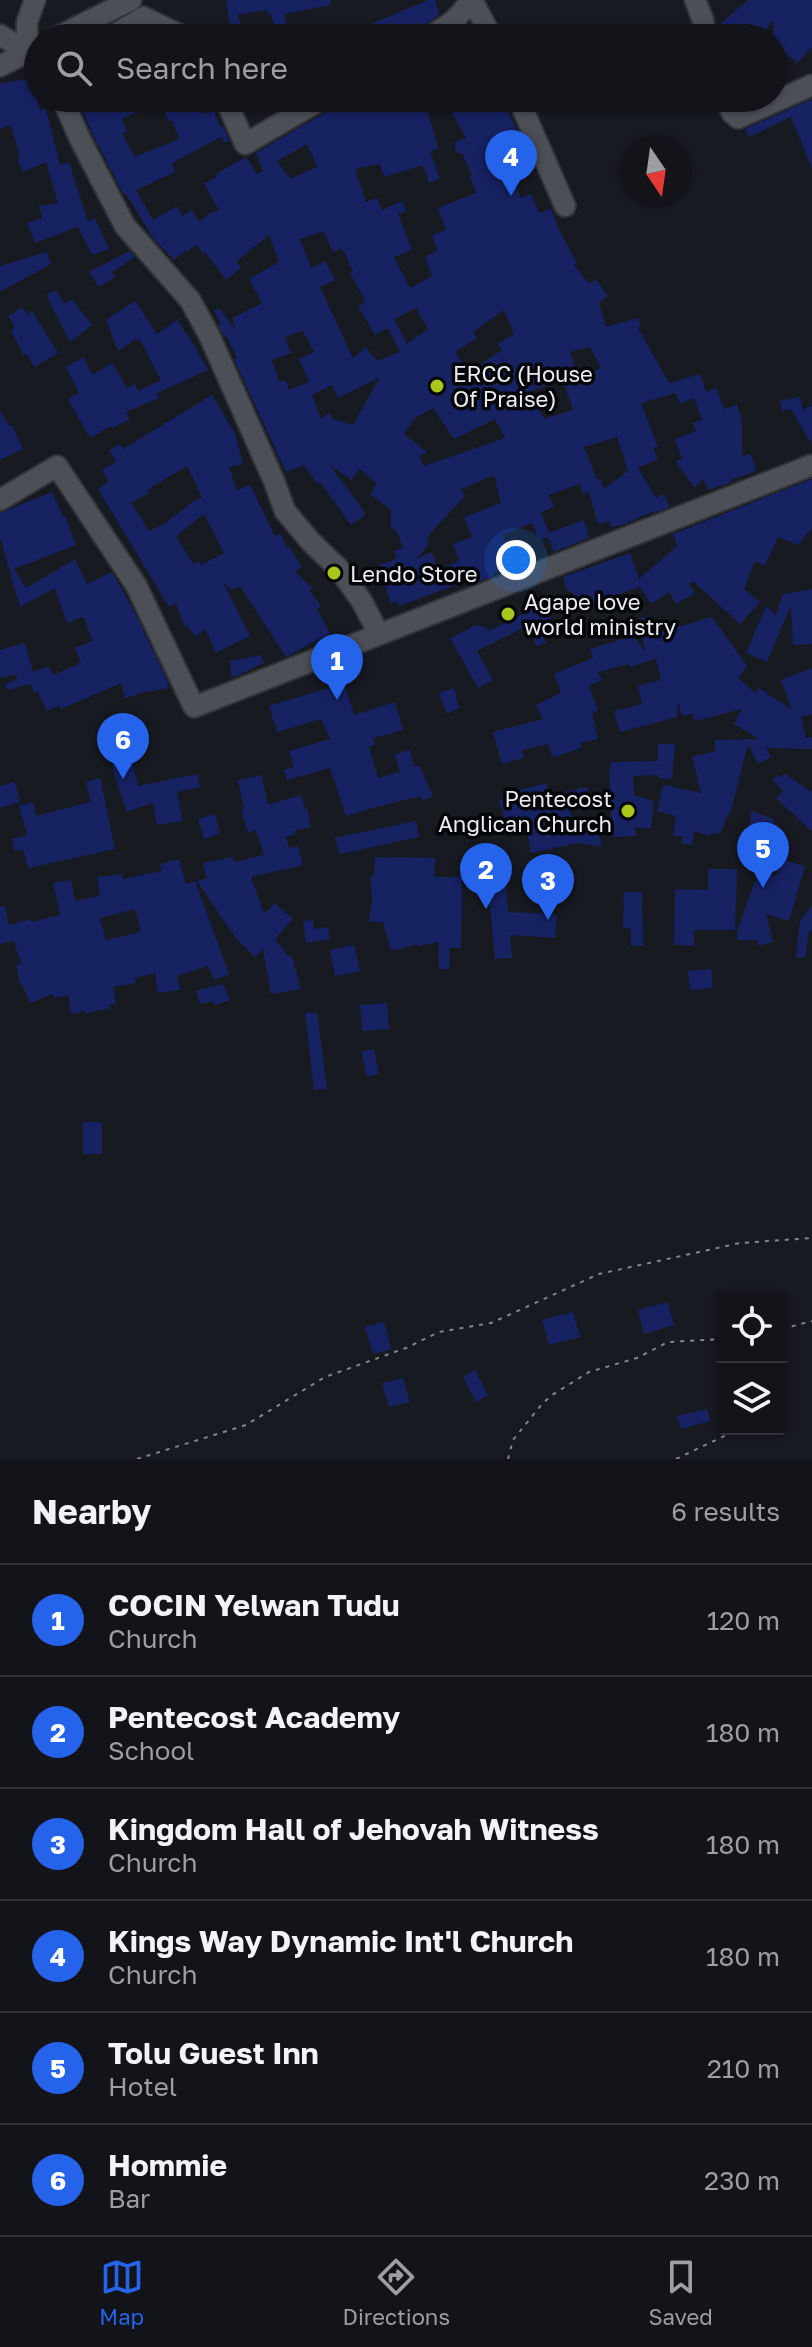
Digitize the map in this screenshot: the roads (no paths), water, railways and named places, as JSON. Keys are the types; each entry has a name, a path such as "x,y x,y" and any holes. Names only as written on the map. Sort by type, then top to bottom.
{"street":[{"path":"27,24 35,0"},
{"path":"82,24 131,0"},
{"path":"450,24 464,12 471,0"},
{"path":"471,0 484,24"},
{"path":"695,0 704,24"},
{"path":"132,24 143,17 158,24"},
{"path":"0,35 24,45"},
{"path":"0,66 24,54"},
{"path":"788,96 812,85"},
{"path":"68,112 125,226 190,300 209,335 285,511 338,568 361,600 379,634"},
{"path":"231,112 245,144 300,112"},
{"path":"524,112 565,206"},
{"path":"732,112 738,118 751,112"},
{"path":"0,500 57,466 136,585 194,707 812,465"}],"place":[{"name":"Kings Way Dynamic Int'l Church","path":"511,196"},
{"name":"ERCC (House Of Praise)","path":"437,386"},
{"name":"Lendo Store","path":"334,573"},
{"name":"Agape love world ministry","path":"508,614"},
{"name":"COCIN Yelwan Tudu","path":"337,700"},
{"name":"Hommie","path":"123,779"},
{"name":"Pentecost Anglican Church","path":"628,811"},
{"name":"Tolu Guest Inn","path":"763,888"},
{"name":"Pentecost Academy","path":"486,909"},
{"name":"Kingdom Hall of Jehovah Witness","path":"548,920"}]}
